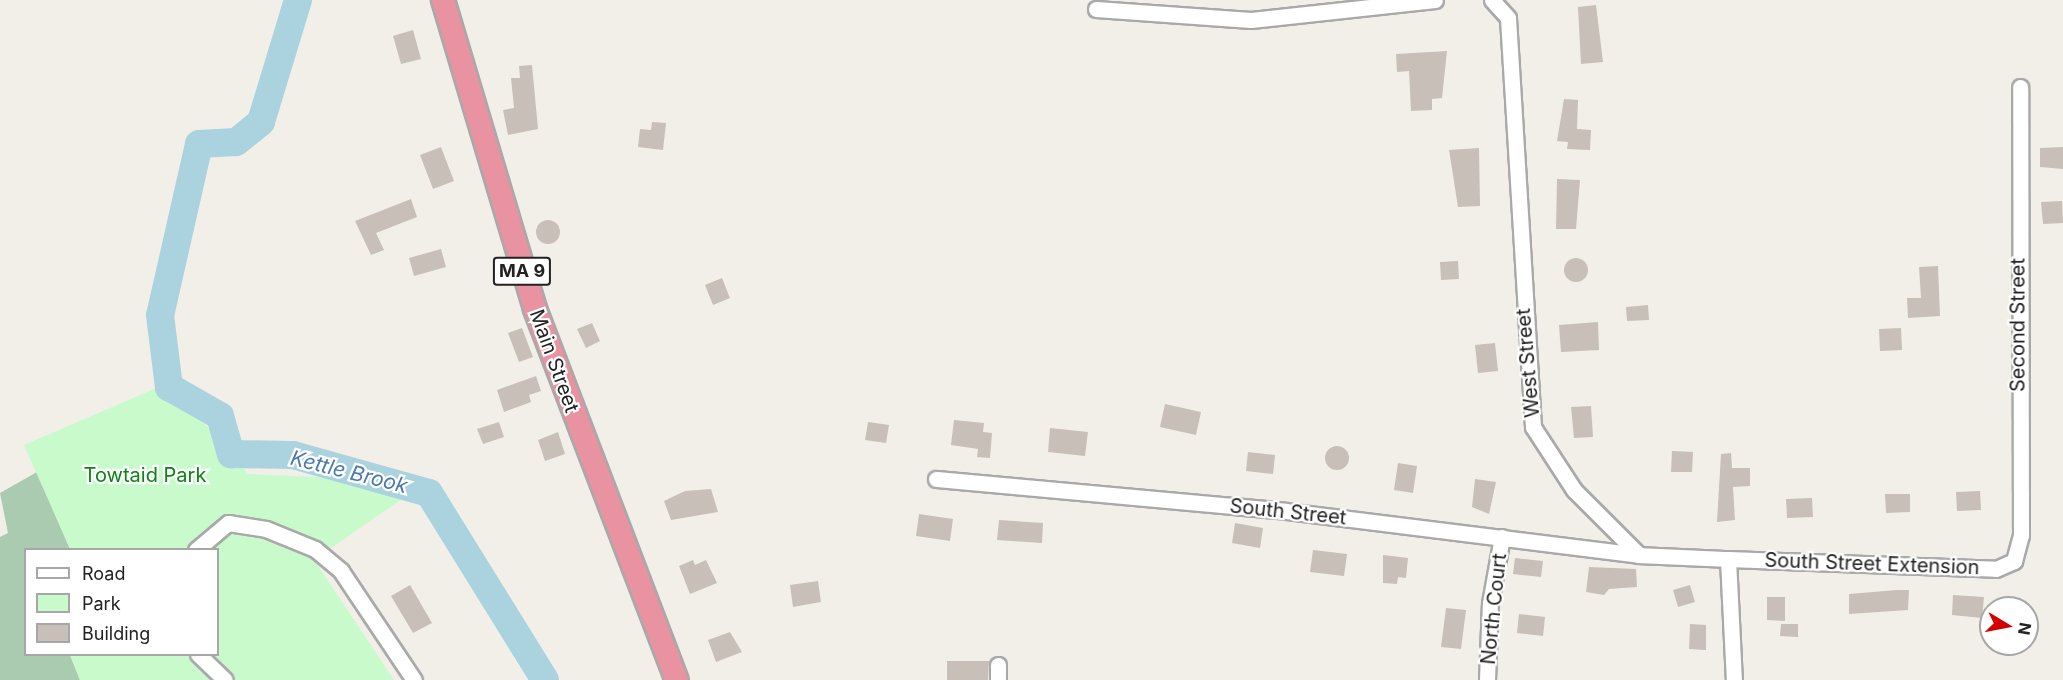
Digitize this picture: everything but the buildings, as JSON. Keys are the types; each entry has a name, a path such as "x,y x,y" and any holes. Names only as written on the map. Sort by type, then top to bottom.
{"highway":[{"name":"Main Street","path":"443,0 535,309 677,680"}],"street":[{"path":"1096,9 1251,20 1435,0"},
{"name":"West Street","path":"1492,0 1508,18 1533,427 1574,490 1639,555"},
{"name":"Second Street","path":"2014,561 2021,535 2020,87"},
{"name":"South Street","path":"936,479 1502,537 1639,555"},
{"path":"197,548 228,522 266,529 315,549 347,580 414,680"},
{"name":"North Court","path":"1487,680 1490,603 1502,537"},
{"path":"1639,555 1728,559 1734,680"},
{"name":"South Street Extension","path":"1728,559 1996,569 2014,561"},
{"path":"200,656 225,680"}],"green space":[{"name":"Towtaid Park","path":"154,389 203,422 248,474 362,479 409,494 314,560 394,680 80,680 70,656 219,656 219,548 70,548 24,445"},
{"path":"37,472 70,548 24,548 24,656 70,656 80,680 0,680 0,537 8,533 0,493"}],"waterway":[{"name":"Kettle Brook","path":"298,0 261,122 236,142 199,144 160,315 169,387 220,416 231,454 293,455 429,493 545,680"}]}
